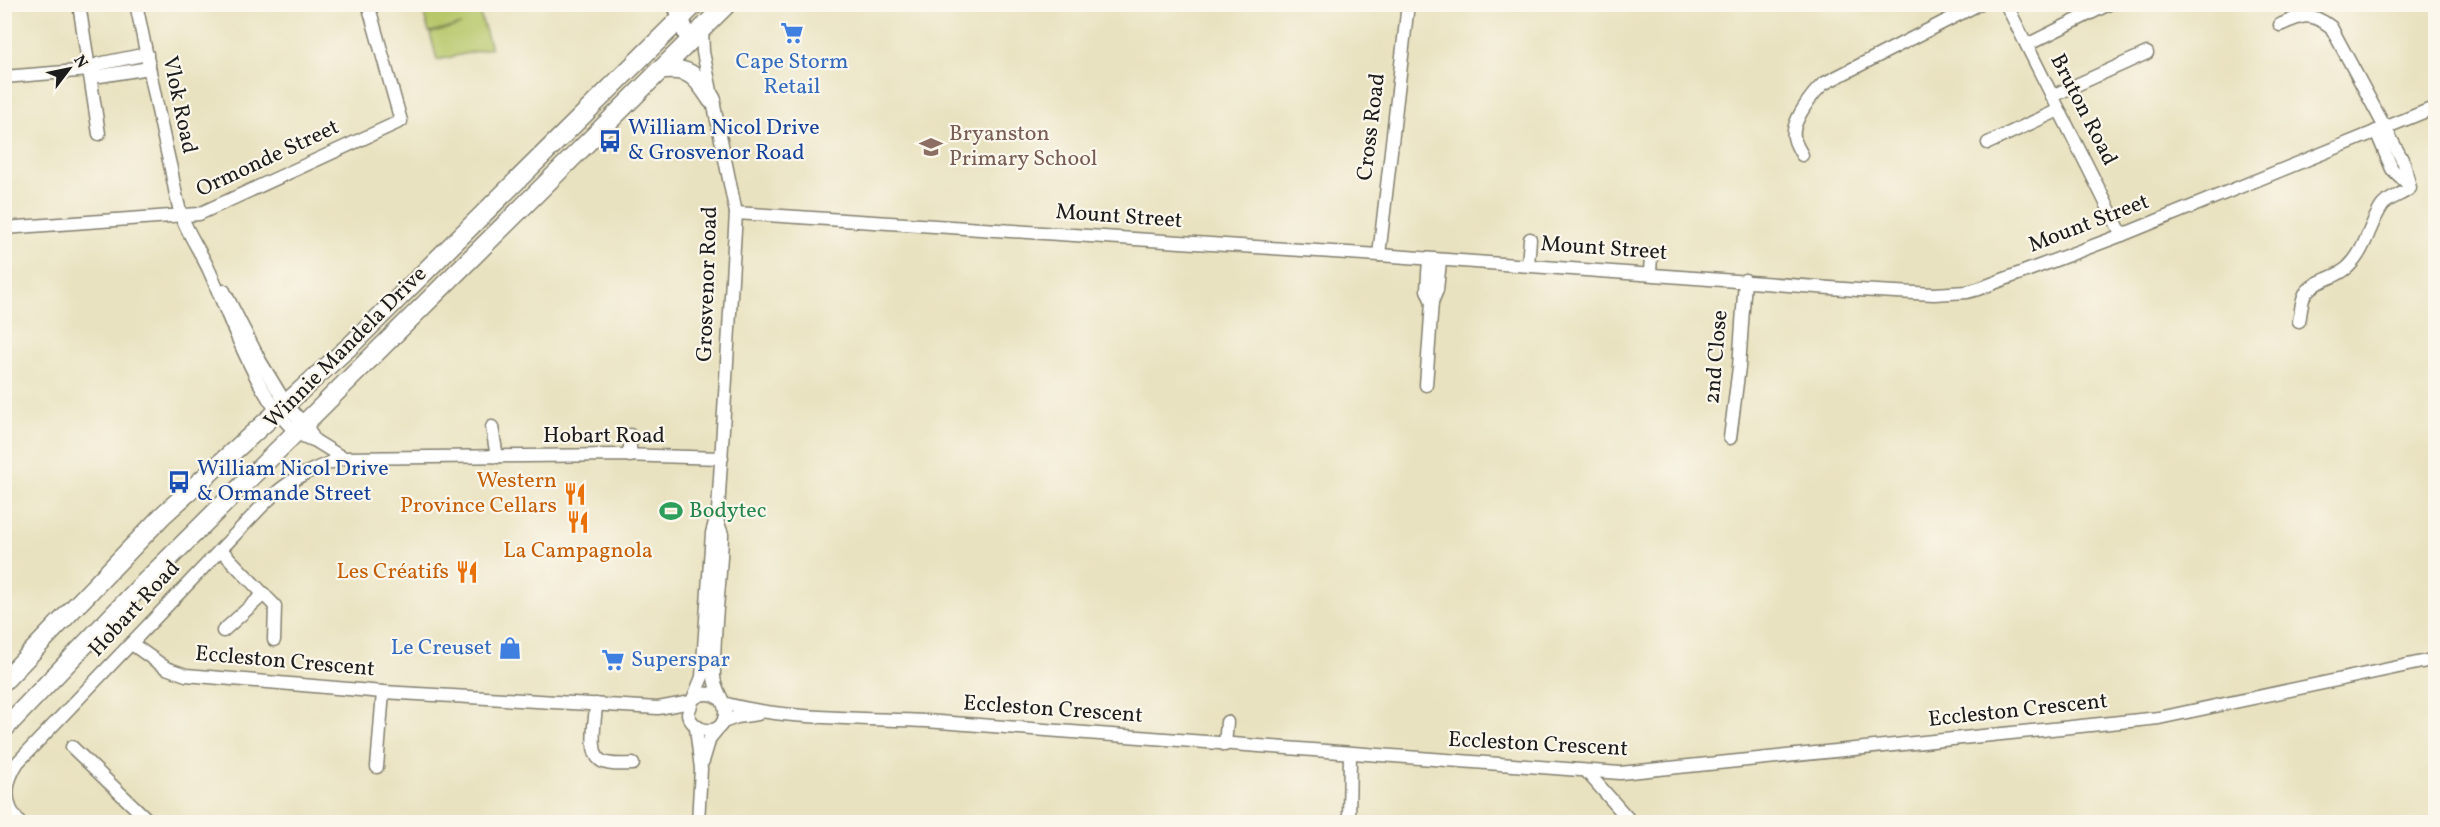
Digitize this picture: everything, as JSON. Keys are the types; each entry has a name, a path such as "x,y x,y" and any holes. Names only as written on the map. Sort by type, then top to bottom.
{"main road":[{"name":"Winnie Mandela Drive","path":"4,729 138,589 658,71 698,41 727,4"},
{"name":"Winnie Mandela Drive","path":"4,681 164,516 391,306 687,8"},
{"path":"658,71 675,68 690,73 698,79 712,100"}],"street":[{"path":"79,4 99,134"},
{"name":"Vlok Road","path":"136,4 181,215 211,273 220,300 252,367 282,408"},
{"name":"Ormonde Street","path":"4,228 200,214 401,121 368,4"},
{"name":"Cross Road","path":"1378,255 1408,4"},
{"path":"1802,155 1794,135 1795,126 1808,102 1823,84 1979,4"},
{"name":"Bruton Road","path":"2006,4 2122,235"},
{"path":"2027,45 2109,4"},
{"name":"Grosvenor Road","path":"687,8 698,41 736,213 717,521 712,533 702,677 692,700"},
{"path":"2280,25 2300,16 2318,17 2331,27 2381,129 2404,163 2410,188 2384,204 2368,238 2350,265 2342,272 2317,283 2304,295 2299,321"},
{"path":"2052,96 2147,53"},
{"path":"4,77 90,70 98,64 147,54"},
{"path":"90,70 100,76 149,68"},
{"name":"Mount Street","path":"736,213 1934,294 1967,292 2122,235 2436,107"},
{"path":"1988,143 2059,110"},
{"path":"1528,265 1530,239"},
{"path":"1650,255 1650,273"},
{"path":"1426,385 1432,302 1437,290 1435,260"},
{"name":"2nd Close","path":"1730,438 1739,367 1745,280"},
{"path":"282,408 300,428 304,438 314,440 343,458"},
{"path":"492,427 497,457"},
{"path":"630,435 630,456"},
{"name":"Hobart Road","path":"19,822 8,805 7,786 18,762 264,504 289,482 314,468 343,458 630,456 722,458"},
{"name":"Grosvenor Road","path":"717,521 722,534 714,674 722,701"},
{"path":"221,550 276,608 274,640"},
{"path":"223,632 264,594"},
{"name":"Eccleston Crescent","path":"132,644 166,668 186,675 313,684 383,692 658,708 692,700"},
{"name":"Eccleston Crescent","path":"722,701 774,712 1620,773 2159,718 2436,659"},
{"path":"377,767 383,692"},
{"path":"698,822 701,769 710,738 722,724 725,709 722,701 710,693 704,693 692,700 688,708 701,769"},
{"path":"596,704 594,753 606,763 633,764"},
{"name":"Eccleston Crescent","path":"658,708 692,724"},
{"name":"Eccleston Crescent","path":"722,724 737,717 774,712"},
{"path":"1225,745 1227,722"},
{"path":"692,724 704,731 713,730 722,724"},
{"path":"72,747 150,822"},
{"path":"1349,822 1350,754"},
{"path":"1587,772 1631,822"}],"green space":[{"path":"421,5 477,5 491,48 437,60 430,33 461,25 429,32"}],"place":[{"name":"Cape Storm Retail","path":"792,33"},
{"name":"William Nicol Drive & Grosvenor Road","path":"610,141"},
{"name":"Bryanston Primary School","path":"931,147"},
{"name":"William Nicol Drive & Ormande Street","path":"179,482"},
{"name":"Western Province Cellars","path":"575,494"},
{"name":"Bodytec","path":"671,511"},
{"name":"La Campagnola","path":"578,522"},
{"name":"Les Créatifs","path":"467,572"},
{"name":"Le Creuset","path":"510,648"},
{"name":"Superspar","path":"613,660"}]}
